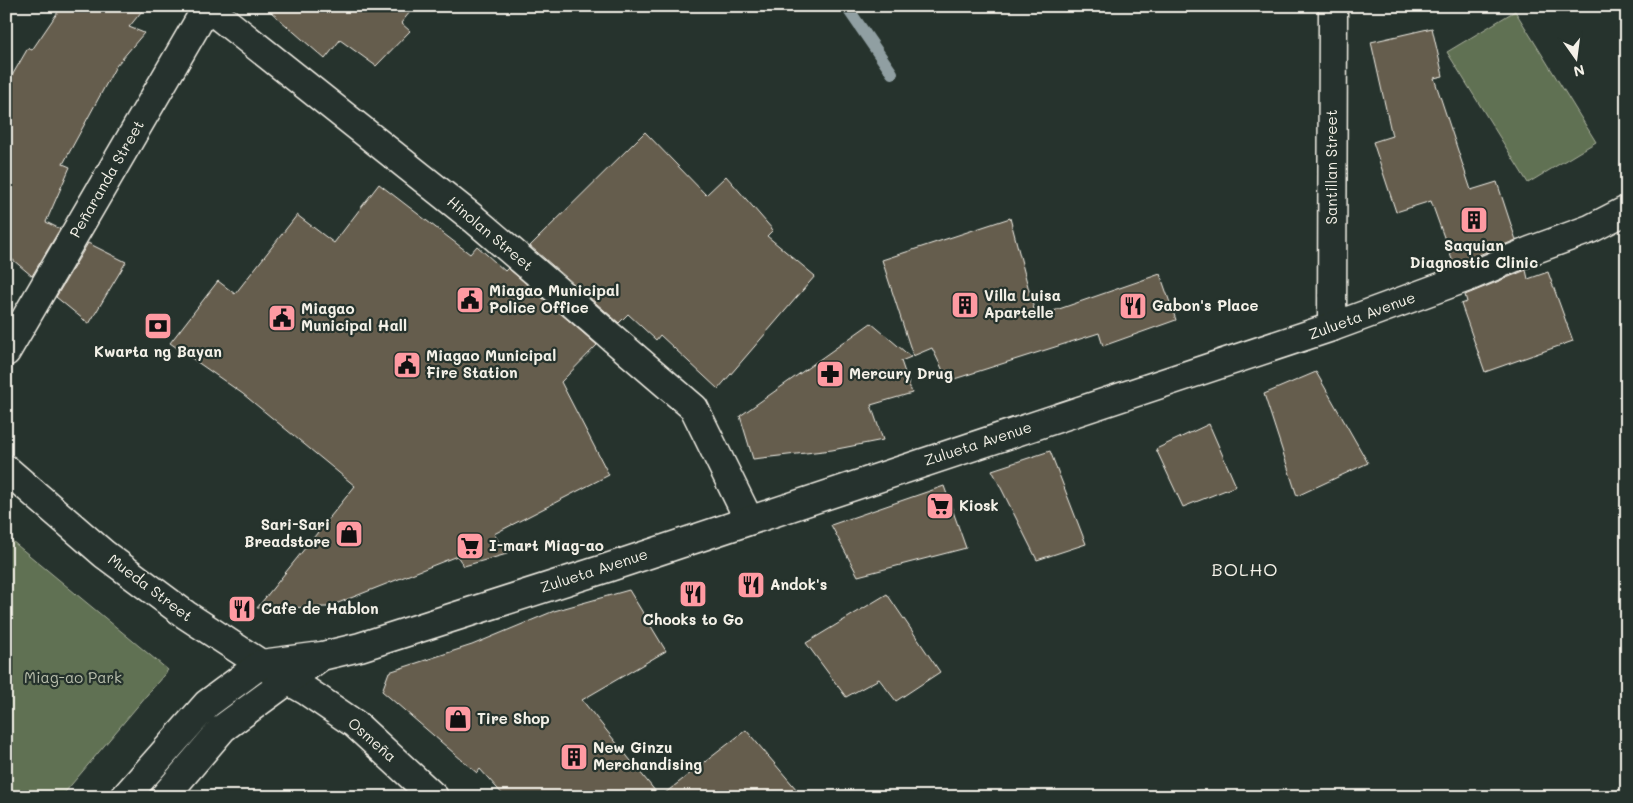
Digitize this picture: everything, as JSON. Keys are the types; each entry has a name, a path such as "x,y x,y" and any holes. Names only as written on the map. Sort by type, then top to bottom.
{"street":[{"name":"Peñaranda Street","path":"6,352 207,6"},
{"name":"Hinolan Street","path":"207,6 474,220 694,408 750,520"},
{"name":"Santillan Street","path":"1332,327 1333,6"},
{"name":"Zulueta Avenue","path":"125,797 208,704 261,664 322,656 360,647 607,568 1332,327 1468,277 1530,250 1590,229 1627,210"},
{"name":"Mueda Street","path":"6,470 104,554 186,615 297,686"},
{"name":"Zulueta Avenue","path":"164,797 223,728 297,686 322,656"},
{"name":"Osmeña","path":"297,686 355,724 434,797"}],"green space":[{"path":"1515,11 1596,142 1528,183 1447,52"},
{"name":"Miag-ao Park","path":"6,536 168,670 61,797 6,797"}],"building":[{"path":"62,6 146,6 129,27 144,33 116,66 63,164 70,167 46,222 60,229 32,276 6,254 6,86 28,48 32,50"},
{"path":"264,6 415,6 401,23 410,31 376,66 340,40 325,59"},
{"path":"1432,28 1443,76 1434,78 1471,190 1497,182 1516,240 1454,265 1431,201 1396,212 1373,142 1392,136 1371,42"},
{"path":"645,132 706,195 726,176 773,230 767,236 815,276 718,389 660,335 656,340 628,314 619,323 530,246"},
{"path":"379,184 470,254 477,246 505,271 508,268 597,345 561,382 609,475 494,534 507,554 464,566 457,556 328,607 257,608 355,486 243,394 170,343 218,281 235,294 297,215 334,243"},
{"name":"Villa Luisa Apartelle","path":"1010,218 1036,317 1160,274 1176,320 1103,346 1099,333 948,381 932,348 913,356 882,260"},
{"path":"88,243 126,262 89,324 56,297"},
{"path":"1526,270 1528,279 1548,272 1573,341 1485,372 1461,304 1467,302 1465,295"},
{"name":"Mercury Drug","path":"871,323 911,357 901,361 912,393 871,405 883,440 832,450 753,459 740,416"},
{"path":"1316,372 1368,463 1297,496 1264,394"},
{"path":"1209,424 1236,486 1183,507 1156,449"},
{"path":"1050,451 1086,544 1037,560 992,470"},
{"path":"944,486 966,548 858,576 831,525"},
{"path":"629,590 666,651 582,700 660,797 505,797 480,769 477,773 382,691 389,672 472,645 554,611"},
{"path":"887,594 940,672 896,701 879,679 846,697 806,643"},
{"path":"746,730 803,797 660,797"}],"waterway":[{"path":"846,6 892,73"}],"place":[{"name":"Saquian Diagnostic Clinic","path":"1474,220"},
{"name":"Miagao Municipal Police Office","path":"470,300"},
{"name":"Villa Luisa Apartelle","path":"965,305"},
{"name":"Gabon's Place","path":"1133,306"},
{"name":"Miagao Municipal Hall","path":"282,318"},
{"name":"Kwarta ng Bayan","path":"158,326"},
{"name":"Miagao Municipal Fire Station","path":"407,365"},
{"name":"Mercury Drug","path":"830,374"},
{"name":"Kiosk","path":"940,506"},
{"name":"Sari-Sari Breadstore","path":"349,534"},
{"name":"I-mart Miag-ao","path":"470,546"},
{"name":"Andok's","path":"751,585"},
{"name":"Chooks to Go","path":"693,594"},
{"name":"Cafe de Hablon","path":"242,609"},
{"name":"Tire Shop","path":"458,719"},
{"name":"New Ginzu Merchandising","path":"574,757"}],"district":[{"name":"BOLHO","path":"1245,570"}]}
